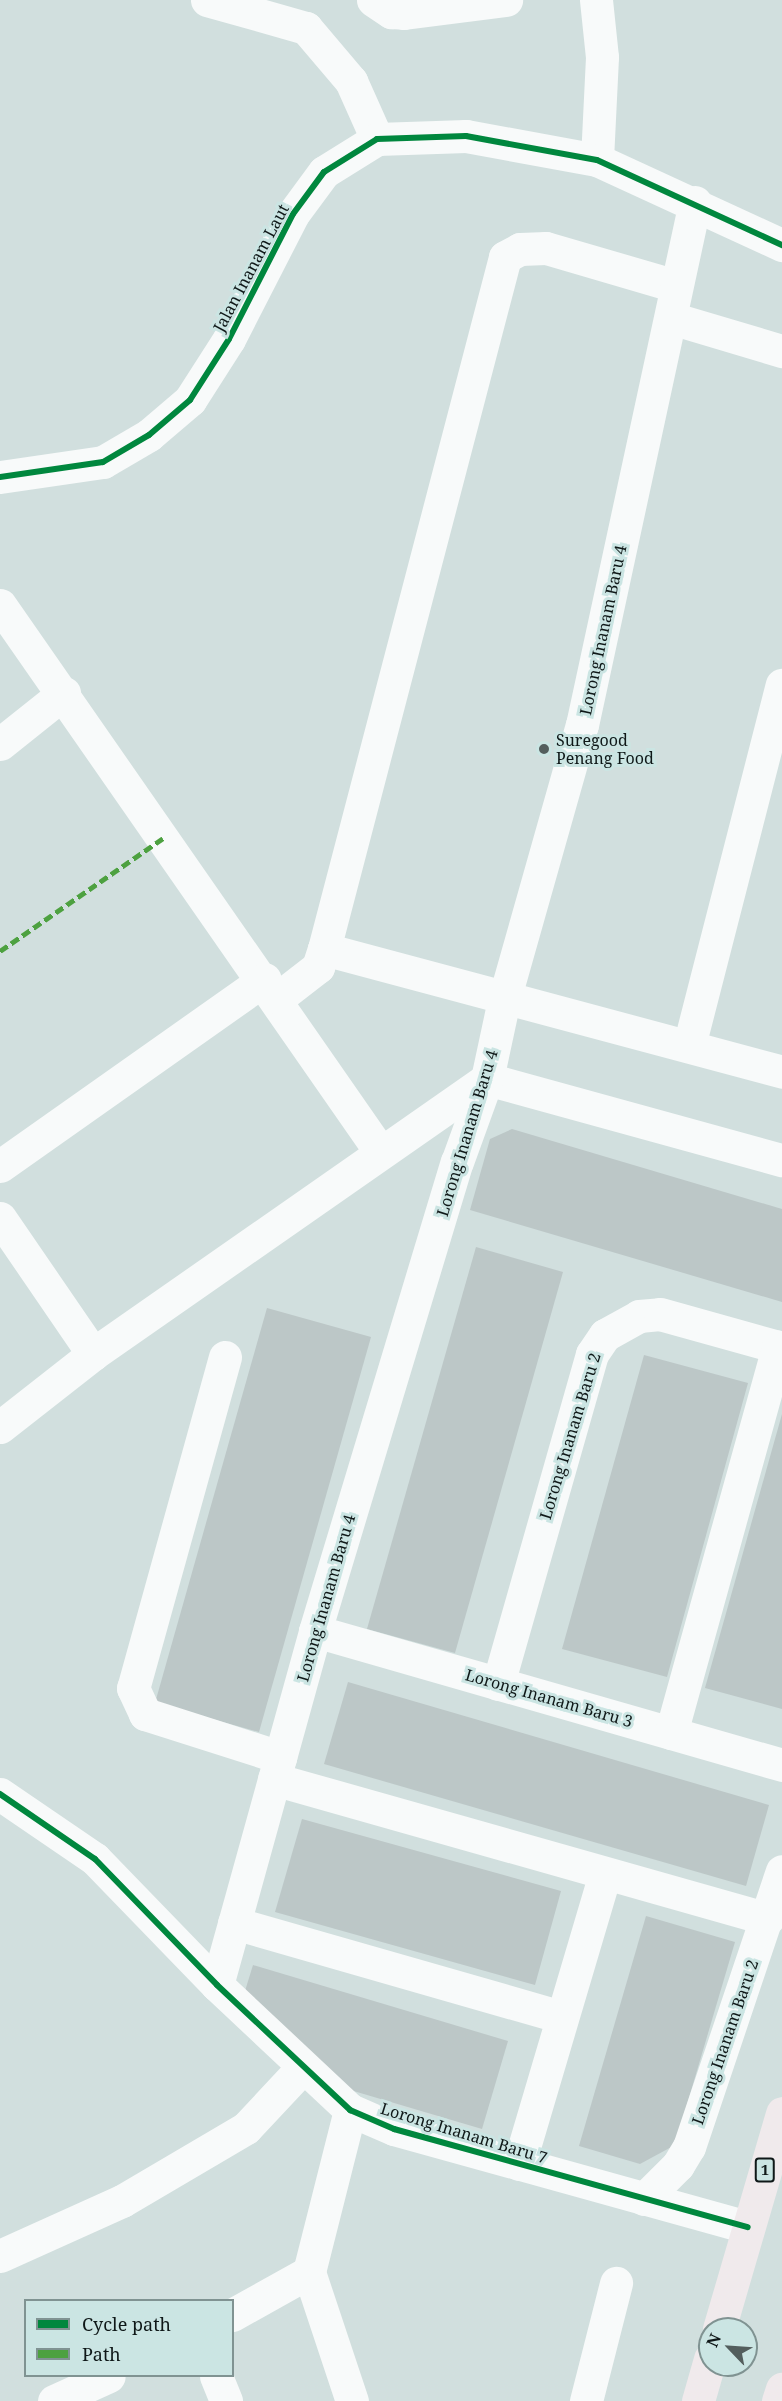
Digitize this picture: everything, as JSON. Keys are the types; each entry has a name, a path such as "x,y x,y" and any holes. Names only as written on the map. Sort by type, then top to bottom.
{"main road":[{"name":"1","path":"722,2317 782,2113"},
{"path":"698,2401 705,2377"},
{"path":"778,2401 782,2389"}],"street":[{"path":"207,0 306,28 351,81 377,139"},
{"path":"373,0 397,13 506,0"},
{"path":"596,0 602,57 597,160"},
{"name":"Jalan Inanam Laut","path":"0,477 103,462 149,435 190,400 229,339 293,214 324,172 377,139 466,136 597,160 694,202 782,245"},
{"name":"Lorong Inanam Baru 4","path":"217,1985 315,1632 457,1162 487,1079 504,1000 582,725 671,318 694,202"},
{"path":"0,1166 271,988 318,967 505,257 520,249 546,248 676,286"},
{"path":"671,318 782,351"},
{"path":"0,605 271,988 379,1150"},
{"path":"689,1046 772,762 782,685"},
{"path":"0,744 64,693"},
{"path":"324,949 504,1000 689,1046 782,1072"},
{"path":"0,1427 93,1354 379,1150 487,1079 782,1160"},
{"path":"0,1218 93,1354"},
{"name":"Lorong Inanam Baru 2","path":"498,1684 592,1354 605,1335 639,1316 660,1314 780,1347"},
{"path":"671,1733 780,1347"},
{"path":"225,1357 133,1688 146,1714 277,1768 605,1873 768,1919"},
{"name":"Lorong Inanam Baru 3","path":"315,1632 782,1765"},
{"name":"Lorong Inanam Baru 7","path":"0,1794 95,1859 217,1985 350,2110 519,2164 748,2227"},
{"name":"Lorong Inanam Baru 2","path":"644,2199 678,2165 689,2147 768,1919 782,1871"},
{"path":"519,2164 605,1873"},
{"path":"234,1923 562,2017"},
{"path":"0,2256 123,2200 246,2128 303,2067"},
{"path":"350,2110 309,2272 352,2401"},
{"path":"234,2314 309,2272"},
{"path":"586,2401 616,2283"},
{"path":"54,2401 107,2377"},
{"path":"216,2377 226,2401"}],"building":[{"path":"512,1129 782,1209 782,1302 470,1210 490,1139"},
{"path":"476,1247 563,1272 455,1653 367,1629"},
{"path":"267,1308 371,1337 259,1732 155,1703"},
{"path":"644,1355 748,1383 667,1677 562,1649"},
{"path":"782,1414 782,1709 705,1688"},
{"path":"348,1682 769,1805 746,1886 324,1764"},
{"path":"302,1819 561,1891 535,1985 275,1912"},
{"path":"646,1916 735,1942 675,2145 640,2164 579,2146"},
{"path":"253,1965 508,2041 482,2129 340,2087 245,1991"}],"marked path":[{"path":"0,951 163,838"}],"cycle path":[{"path":"0,477 103,462 149,435 190,400 229,339 293,214 324,172 377,139 466,136 597,160 782,245"},
{"path":"0,1794 95,1859 217,1985 350,2110 394,2129 748,2227"}],"place":[{"name":"Suregood Penang Food","path":"544,749"}]}
